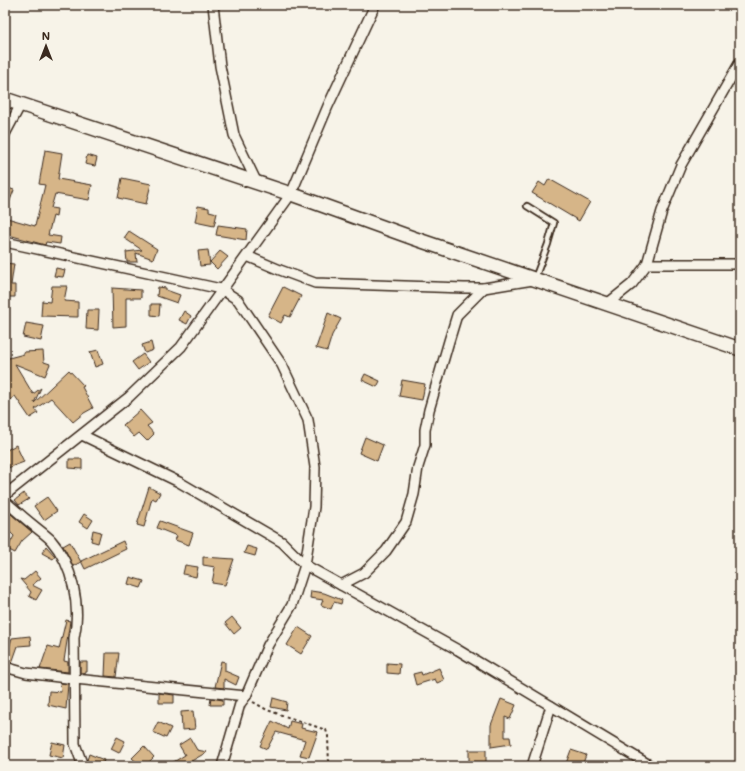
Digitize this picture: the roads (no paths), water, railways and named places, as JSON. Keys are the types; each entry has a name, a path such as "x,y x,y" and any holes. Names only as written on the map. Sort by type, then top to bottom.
{"main road":[{"path":"5,99 291,194 535,280 740,349"}],"street":[{"path":"213,5 220,66 234,135 257,183"},
{"path":"5,496 129,397 181,347 221,289 247,256 291,194 328,106 376,5"},
{"path":"607,304 632,284 648,264 662,211 682,165 740,62"},
{"path":"5,134 21,104"},
{"path":"5,242 221,289 238,300 282,364 308,420 315,467 314,507 305,565 292,605 268,645 246,696 240,704 222,766"},
{"path":"247,256 315,283 484,288 535,280"},
{"path":"648,264 740,264"},
{"path":"341,585 364,573 386,551 406,522 414,494 418,467 425,445 425,430 429,410 457,315 484,288"},
{"path":"82,435 179,482 282,542 305,565 458,650 651,766"},
{"path":"5,501 51,540 64,557 71,580 77,609 77,624 74,638 75,744 83,766"},
{"path":"5,667 26,673 75,679 246,696"},
{"path":"532,766 552,706"}],"lane":[{"path":"527,206 554,223 535,280"}]}
